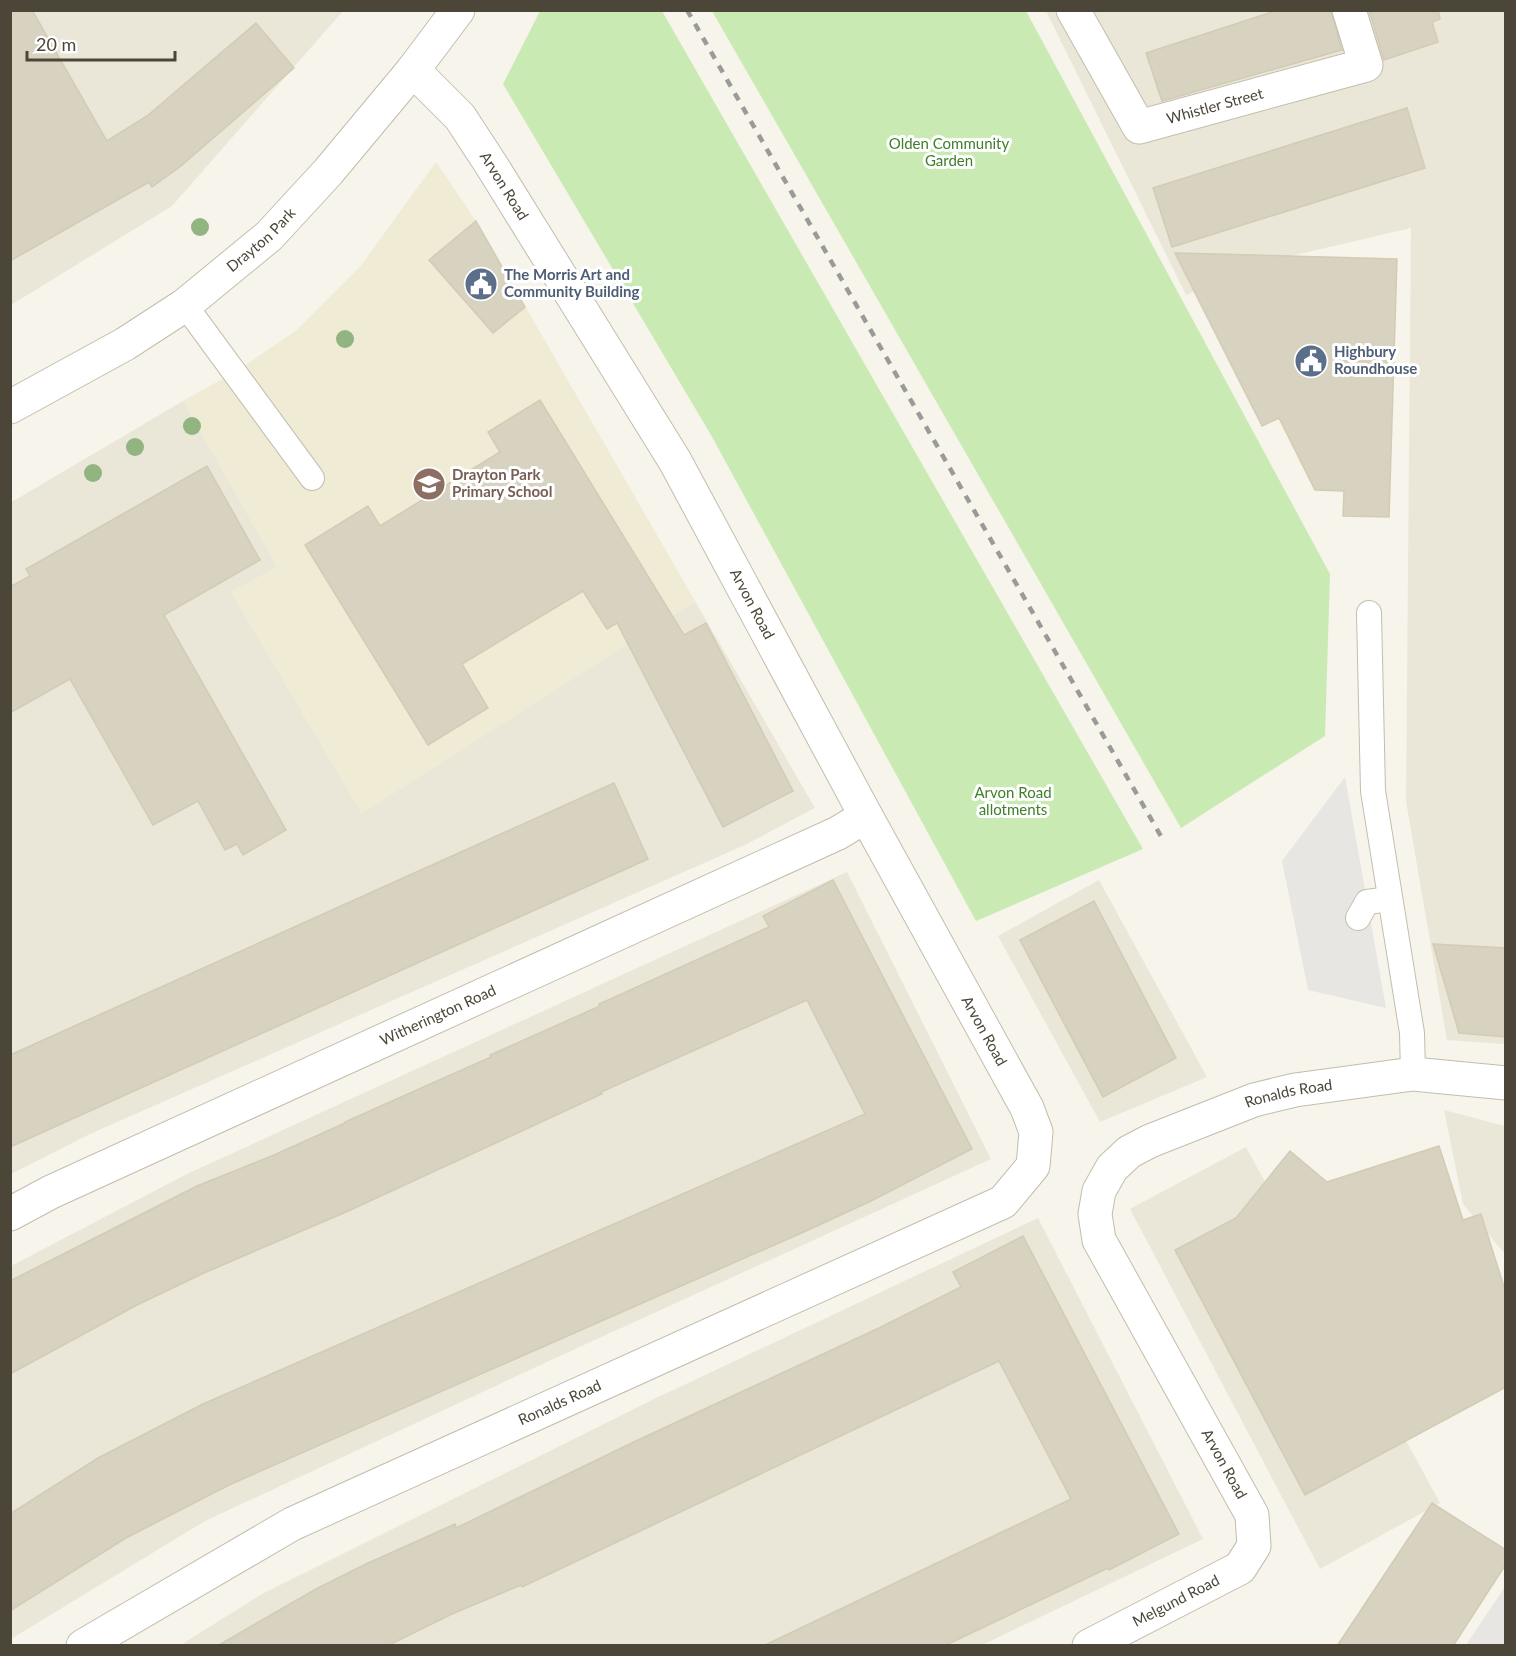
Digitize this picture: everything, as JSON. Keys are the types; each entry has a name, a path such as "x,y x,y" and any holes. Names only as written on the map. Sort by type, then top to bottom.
{"street":[{"name":"Drayton Park","path":"10,407 125,344 185,305 269,236 328,172 413,70 458,10"},
{"name":"Whistler Street","path":"1073,10 1138,128 1366,65 1349,10"},
{"name":"Arvon Road","path":"413,70 460,117 480,146 675,461 866,816 1027,1108 1036,1132 1033,1166"},
{"name":"Witherington Road","path":"10,1214 51,1192 838,833 866,816"},
{"name":"Ronalds Road","path":"1099,1191 1112,1168 1129,1152 1150,1141 1254,1100 1295,1090 1413,1074 1506,1083"},
{"name":"Ronalds Road","path":"83,1646 292,1524 1003,1202 1033,1166"},
{"name":"Arvon Road","path":"1099,1191 1095,1214 1099,1240 1252,1515 1254,1546"},
{"name":"Melgund Road","path":"1089,1646 1240,1568 1254,1546"}],"lane":[{"path":"185,305 312,478"},
{"path":"1369,614 1372,791 1412,1034 1413,1074"},
{"path":"1358,918 1367,902 1389,899"}],"shaded area":[{"path":"11,11 343,11 172,206 11,305"},
{"path":"1046,11 1505,11 1505,1044 1447,1040 1406,801 1411,228 1265,262 1186,295"},
{"name":"Drayton Park Primary School","path":"436,162 476,221 695,601 362,813 231,592 277,567 183,401 235,372 297,330 360,267"},
{"path":"183,401 278,567 231,592 362,813 695,601 815,808 745,845 90,1134 11,1174 10,503"},
{"path":"1345,777 1386,1008 1308,990 1282,861"},
{"path":"847,872 991,1159 205,1521 11,1639 11,1266 187,1174"},
{"path":"1099,880 1207,1077 1100,1122 998,936"},
{"path":"1444,1110 1505,1126 1505,1254 1463,1204"},
{"path":"1246,1147 1440,1503 1320,1569 1130,1209"},
{"path":"1038,1218 1203,1539 982,1645 179,1646 262,1594 652,1400"},
{"path":"1505,1587 1505,1645 1466,1645"}],"green space":[{"name":"Arvon Road allotments","path":"540,11 662,11 1143,849 976,921 711,435 503,84"},
{"name":"Olden Community Garden","path":"712,11 1026,11 1330,574 1325,736 1181,828"}],"building":[{"path":"10,10 32,10 107,141 147,116 256,23 294,68 181,166 152,187 149,182 10,261"},
{"path":"1278,10 1331,10 1342,50 1162,101 1146,53"},
{"path":"1369,10 1438,10 1440,19 1432,22 1438,42 1384,60"},
{"path":"1407,108 1425,168 1172,247 1153,188"},
{"name":"The Morris Art and Community Building","path":"476,221 525,307 493,333 429,260"},
{"name":"Highbury Roundhouse","path":"1175,253 1397,259 1389,517 1343,516 1344,491 1315,490 1279,418 1262,426"},
{"path":"540,400 684,635 706,623 793,791 723,827 617,623 607,629 583,591 462,664 488,708 428,745 305,545 368,506 380,526 500,452 488,432"},
{"path":"207,466 260,560 164,615 286,830 243,855 237,844 225,850 198,801 153,825 70,679 10,713 10,587 30,576 26,569"},
{"path":"614,783 648,859 10,1147 10,1055"},
{"path":"833,880 972,1149 871,1201 806,1231 229,1485 126,1538 10,1611 10,1514 98,1458 203,1404 865,1114 807,1000 601,1092 602,1094 346,1212 204,1273 137,1305 10,1374 10,1281 197,1186 274,1155 491,1057 490,1055 600,1006 599,1004 769,927 763,916"},
{"path":"1094,901 1176,1058 1103,1097 1020,940"},
{"path":"1433,944 1506,948 1506,1037 1459,1033"},
{"path":"1439,1146 1463,1220 1481,1214 1506,1293 1506,1387 1305,1495 1175,1250 1236,1218 1290,1151 1327,1182"},
{"path":"1023,1236 1179,1534 1109,1570 1108,1568 944,1646 763,1646 1071,1499 999,1361 522,1587 521,1585 452,1614 387,1646 217,1646 316,1589 366,1564 455,1524 456,1528 961,1287 953,1272"},
{"path":"1432,1503 1506,1550 1506,1564 1453,1646 1337,1646"}],"railway":[{"path":"687,10 1162,838"}],"place":[{"name":"The Morris Art and Community Building","path":"481,284"},
{"name":"Highbury Roundhouse","path":"1311,361"},
{"name":"Drayton Park Primary School","path":"429,484"}]}
